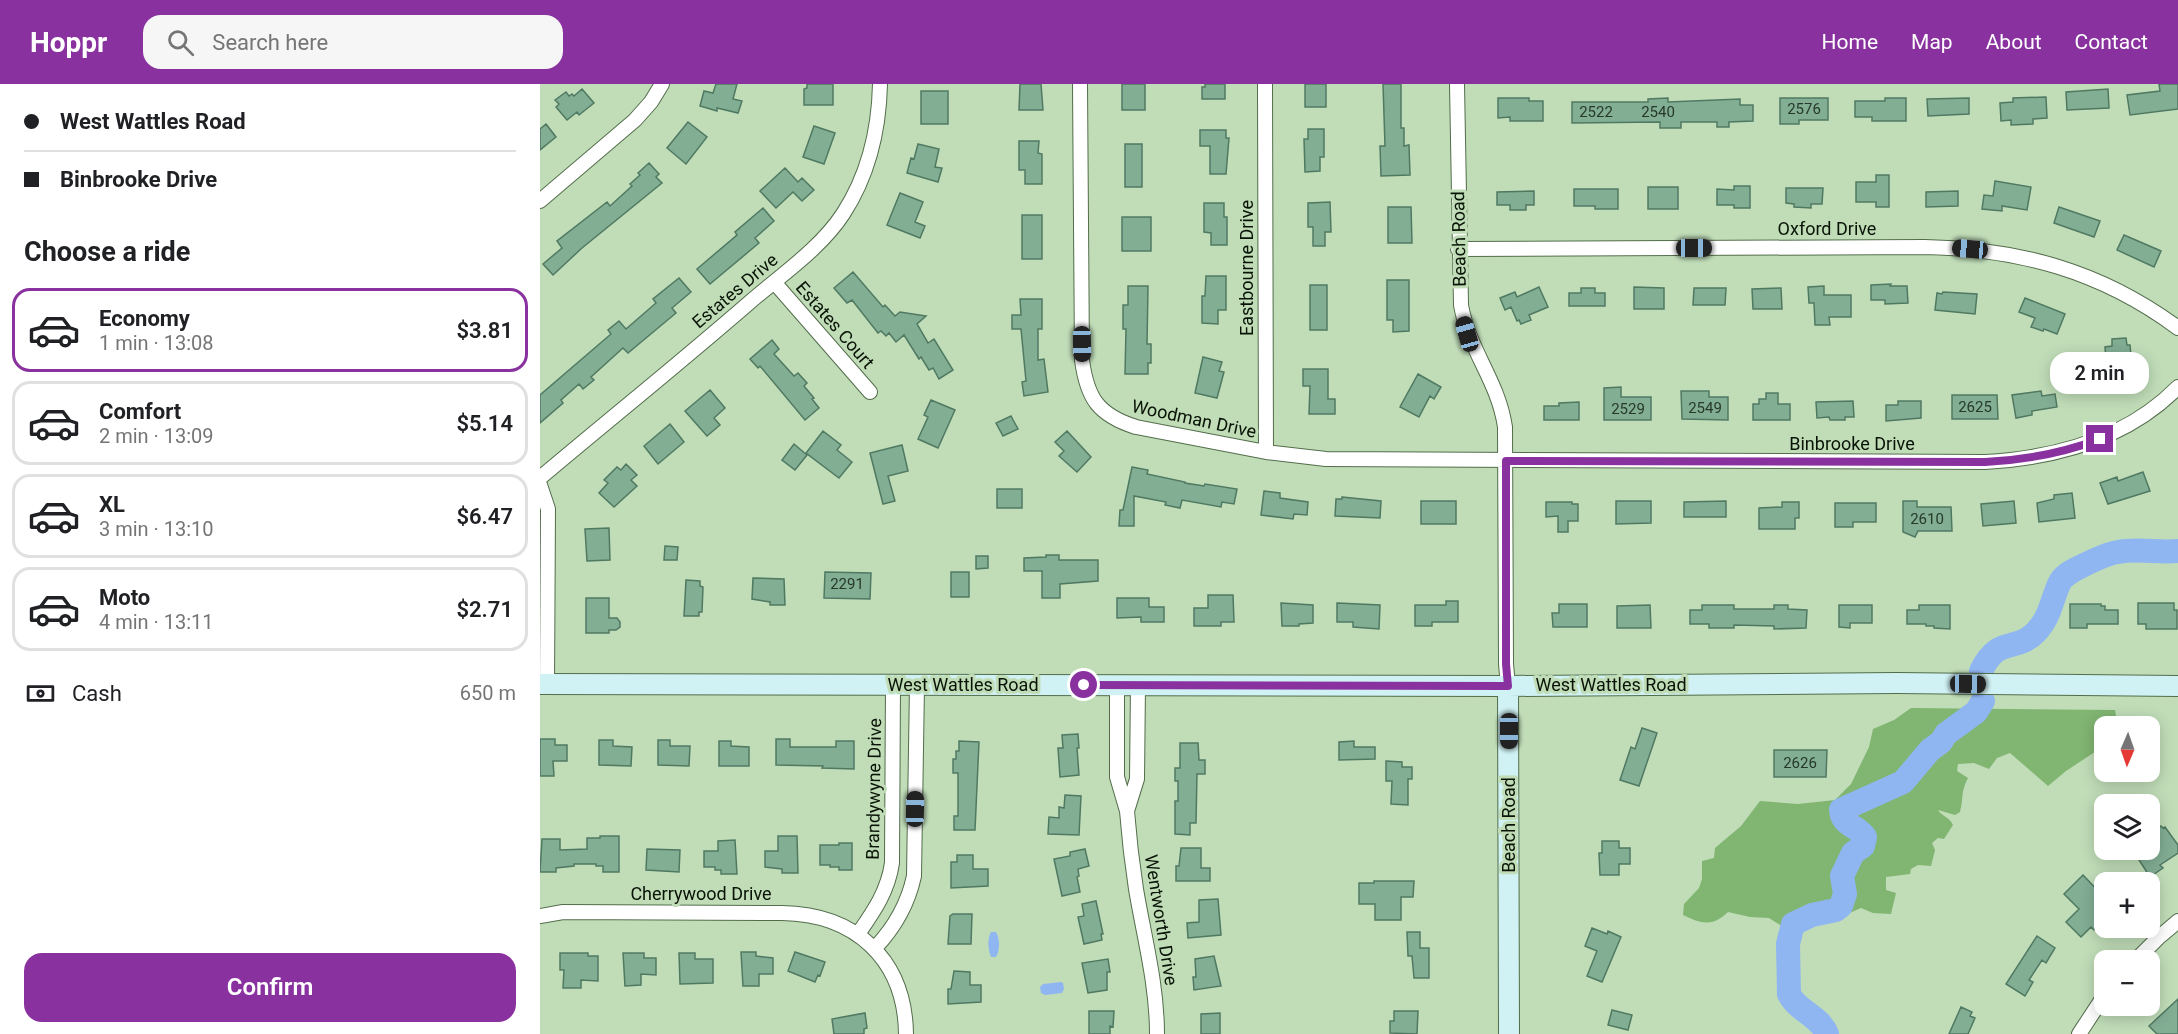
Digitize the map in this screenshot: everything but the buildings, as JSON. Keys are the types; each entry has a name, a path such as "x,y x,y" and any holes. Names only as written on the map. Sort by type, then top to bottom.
{"street":[{"path":"540,201 635,120 651,102 662,84"},
{"name":"Estates Drive","path":"540,478 774,282 831,229 850,201 874,142 880,84"},
{"name":"Woodman Drive","path":"1080,84 1082,360 1088,391 1099,408 1118,422 1266,452 1326,459 1506,461"},
{"name":"Eastbourne Drive","path":"1264,84 1266,452"},
{"name":"Beach Road","path":"1457,84 1459,288 1467,334 1500,401 1506,461 1509,1034"},
{"name":"Oxford Drive","path":"1458,249 1925,247 1986,250 2034,259 2091,277 2131,297 2178,328"},
{"name":"Estates Court","path":"774,282 870,392"},
{"name":"Binbrooke Drive","path":"1506,461 1961,462 2022,459 2067,450 2100,439 2136,420 2178,387"},
{"path":"540,485 548,509 543,684"},
{"name":"West Wattles Road","path":"543,684 1508,686 1898,683 2178,686"},
{"name":"Brandywyne Drive","path":"858,934 882,899 890,880 893,685"},
{"path":"875,948 901,913 910,894 914,876 917,685"},
{"name":"Wentworth Drive","path":"1117,685 1117,777 1127,811 1136,890 1151,964 1157,1034"},
{"name":"Wentworth Drive","path":"1127,811 1137,779 1138,685"},
{"name":"Cherrywood Drive","path":"540,916 563,912 795,913 830,920 858,934"},
{"path":"2146,950 2178,921"},
{"path":"858,934 875,948 892,973 905,1011 906,1034"},
{"path":"2079,1034 2094,1011"}],"green space":[{"path":"1911,708 2115,710 2116,716 2094,716 2094,753 2048,786 2010,753 1997,758 1989,769 1974,763 1958,764 1957,771 1968,778 1960,812 1955,815 1938,810 1953,825 1944,839 1938,838 1932,843 1935,850 1931,866 1918,865 1911,869 1910,874 1886,877 1886,890 1896,893 1891,914 1873,913 1861,908 1838,918 1822,917 1797,929 1780,925 1769,918 1728,912 1712,922 1701,922 1683,915 1684,904 1699,888 1702,879 1702,861 1714,858 1715,848 1741,826 1760,801 1798,804 1835,800 1851,784 1869,747 1873,729 1894,720"}],"water":[{"path":"991,932 996,932 998,938 999,948 996,957 991,957 989,951 988,941"},
{"path":"1061,982 1064,989 1062,993 1045,995 1041,993 1040,987 1043,984"}],"waterway":[{"path":"1981,671 2000,648 2020,642 2035,633 2047,616 2061,581 2071,572 2108,554 2118,552 2178,551"},
{"path":"1827,1034 1824,1028 1797,1005 1789,994 1788,944 1793,924 1812,915 1836,910 1841,906 1845,894 1842,876 1853,853 1863,846 1865,837 1844,819 1841,810 1903,782 1930,750 1941,742 1946,734 1976,712 1983,701"}],"route":[{"path":"1084,685 1508,686 1506,664 1506,461 1985,462 2038,456 2076,448 2100,439"}]}
